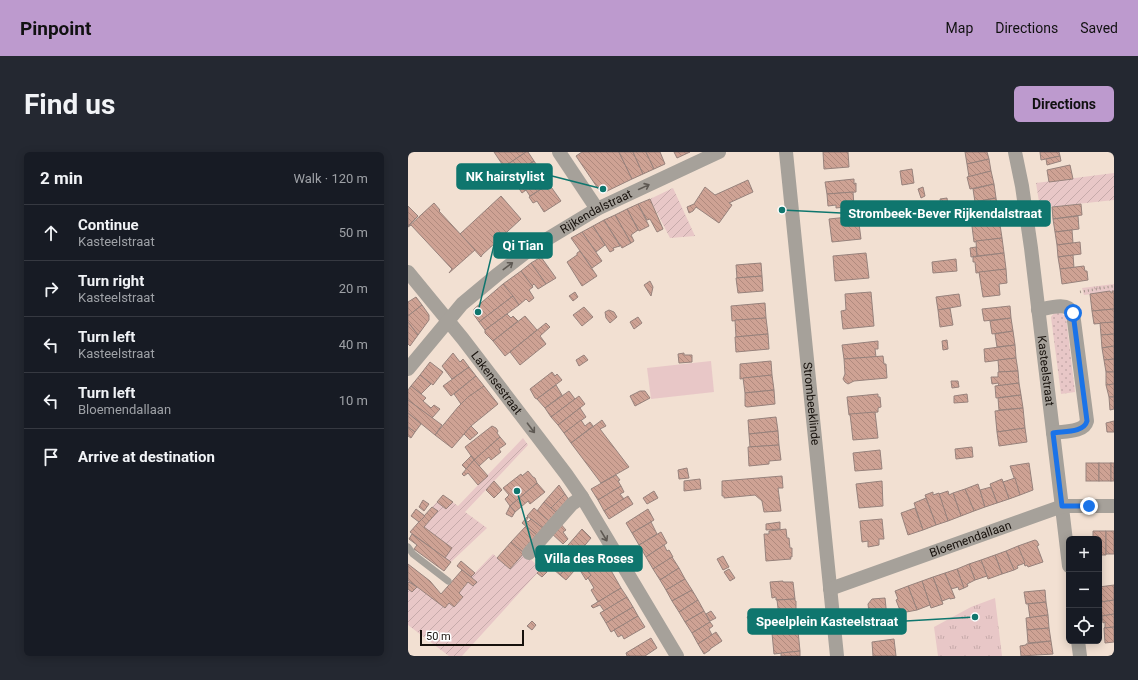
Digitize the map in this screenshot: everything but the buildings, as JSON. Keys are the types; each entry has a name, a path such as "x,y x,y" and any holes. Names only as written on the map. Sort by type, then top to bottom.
{"street":[{"path":"558,152 597,209"},
{"name":"Strombeeklinde","path":"786,152 837,656"},
{"name":"Kasteelstraat","path":"1015,152 1026,209 1066,540"},
{"name":"Rijkendalstraat","path":"408,369 462,304 508,266 546,240 597,209 712,153"},
{"name":"Lakensestraat","path":"408,272 448,320 566,474 582,497 677,656"},
{"path":"1038,310 1064,306 1070,308 1073,313 1087,421 1082,428 1053,433"},
{"path":"529,553 572,504 582,497"},
{"name":"Bloemendallaan","path":"830,589 1062,506 1114,506"},
{"path":"1078,644 1080,656"}],"lane":[{"path":"408,547 413,554 448,581"}],"path":[{"path":"1080,292 1114,286"}],"green space":[{"path":"1114,173 1114,200 1040,208 1036,183"},
{"path":"673,188 695,236 670,238 650,199"},
{"path":"1114,284 1114,291 1084,295 1082,288"},
{"path":"1054,313 1061,313 1066,317 1075,392 1061,394 1051,317"},
{"path":"711,361 714,392 651,399 647,368"},
{"path":"523,438 528,445 465,512 487,528 451,562 410,532 443,495 458,506"},
{"path":"524,553 541,569 462,656 449,656 408,625 408,580 454,607 463,597 459,593 468,582 474,586 477,582 471,577 493,554 510,569"},
{"path":"995,598 1002,656 938,656 934,627 971,607"}],"place":[{"name":"NK hairstylist","path":"603,189"},
{"name":"Strombeek-Bever Rijkendalstraat","path":"782,210"},
{"name":"Qi Tian","path":"478,312"},
{"name":"Villa des Roses","path":"517,491"},
{"name":"Speelplein Kasteelstraat","path":"975,617"}],"route":[{"path":"1073,313 1087,421 1085,426 1080,429 1053,433 1062,506 1089,506"}]}
